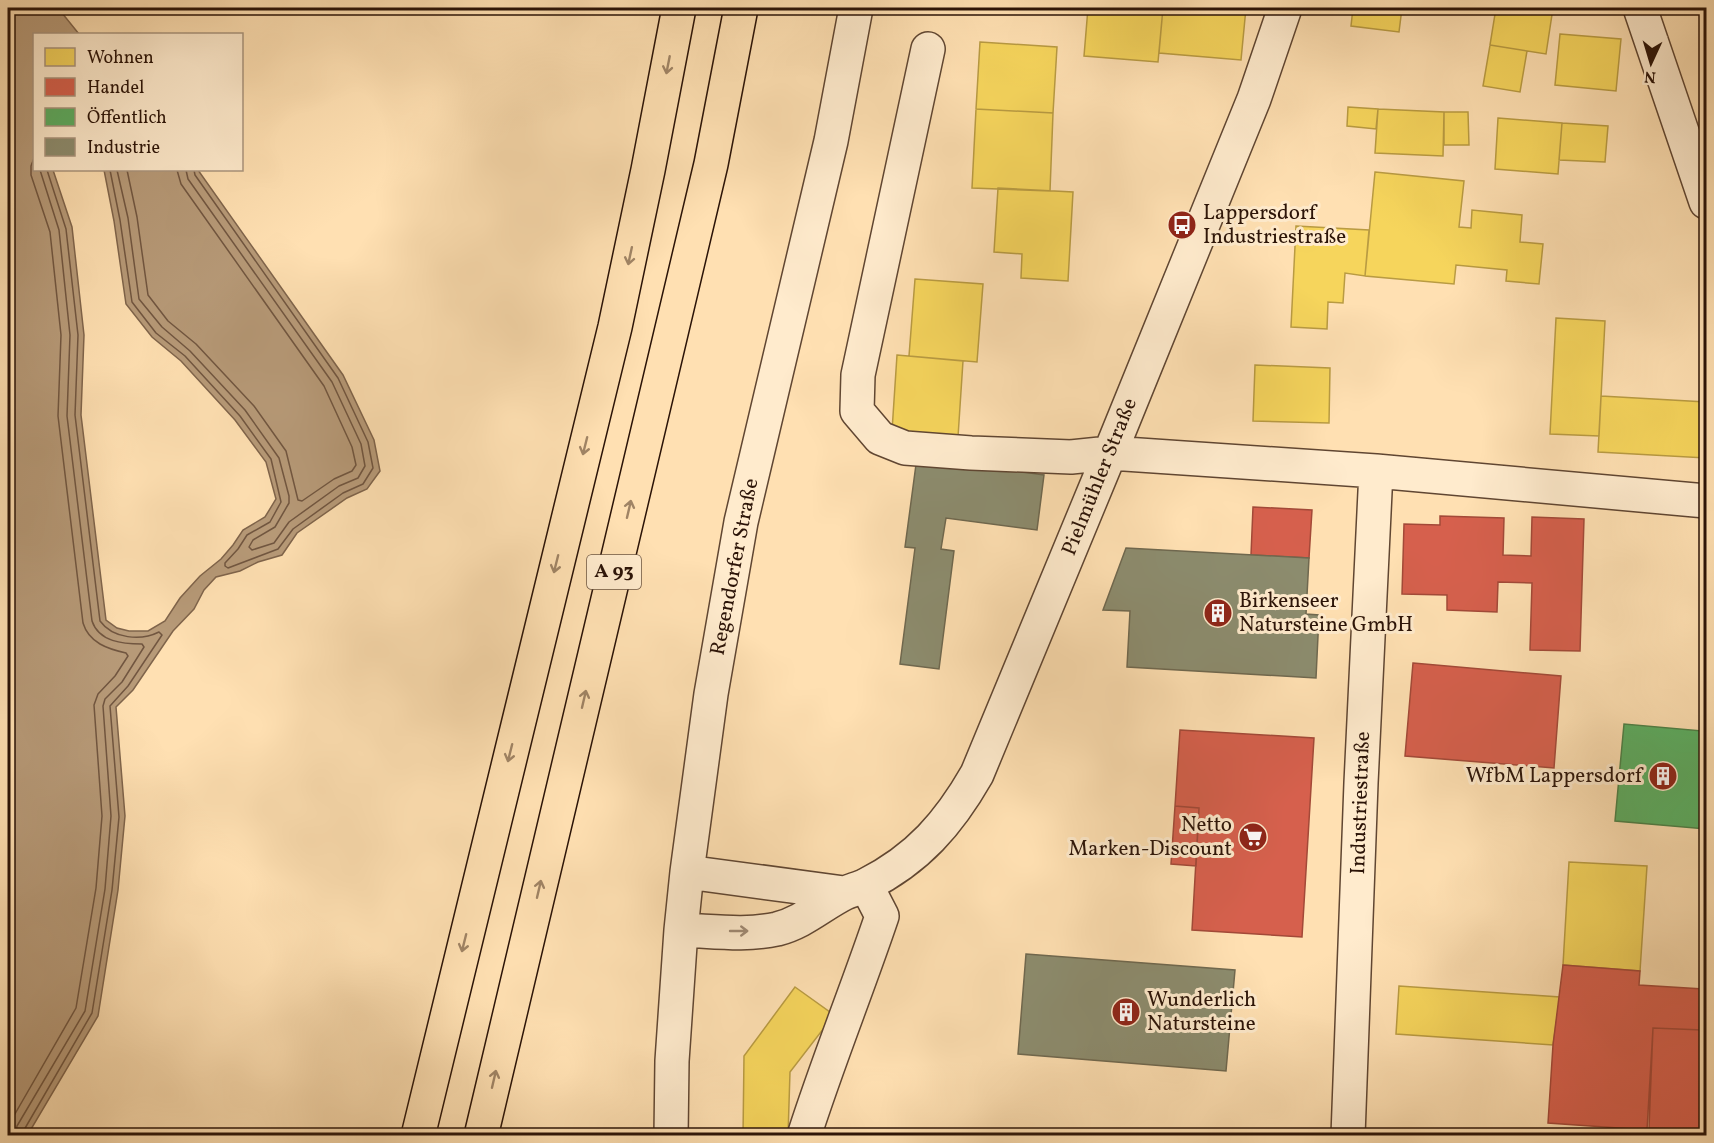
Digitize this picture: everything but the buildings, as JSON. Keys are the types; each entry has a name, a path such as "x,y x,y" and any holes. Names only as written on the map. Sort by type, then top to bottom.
{"highway":[{"name":"A 93","path":"418,1136 615,327 679,8"},
{"name":"A 93","path":"480,1136 711,164 741,8"}],"street":[{"name":"Regendorfer Straße","path":"671,1136 672,1060 681,930 711,694 741,522 831,141 856,8"},
{"name":"Pielmühler Straße","path":"681,930 745,932 776,929 807,918 912,856 929,841 963,798 977,774 1110,453 1254,99 1285,8"},
{"path":"1640,8 1707,202"},
{"path":"928,49 858,375 857,411 880,438 905,448 1071,457 1110,453 1376,471 1707,501"},
{"name":"Industriestraße","path":"1348,1136 1361,783 1376,471"},
{"path":"687,872 855,889 882,916 847,1017 825,1069 804,1136"}],"water":[{"path":"8,8 58,8 78,33 33,33 33,171 53,171 72,227 84,335 81,415 106,620 117,628 129,631 148,631 165,621 180,598 200,576 221,559 243,530 265,517 276,499 266,462 235,420 181,361 152,337 126,304 104,171 199,171 343,375 374,440 380,471 367,489 347,498 297,533 282,555 258,562 240,571 216,577 204,590 194,609 173,631 133,690 116,707 125,816 118,890 98,1016 27,1136 8,1135"}],"place":[{"name":"Lappersdorf Industriestraße","path":"1182,225"},
{"name":"Birkenseer Natursteine GmbH","path":"1218,613"},
{"name":"WfbM Lappersdorf","path":"1663,776"},
{"name":"Netto Marken-Discount","path":"1253,837"},
{"name":"Wunderlich Natursteine","path":"1126,1012"}]}
